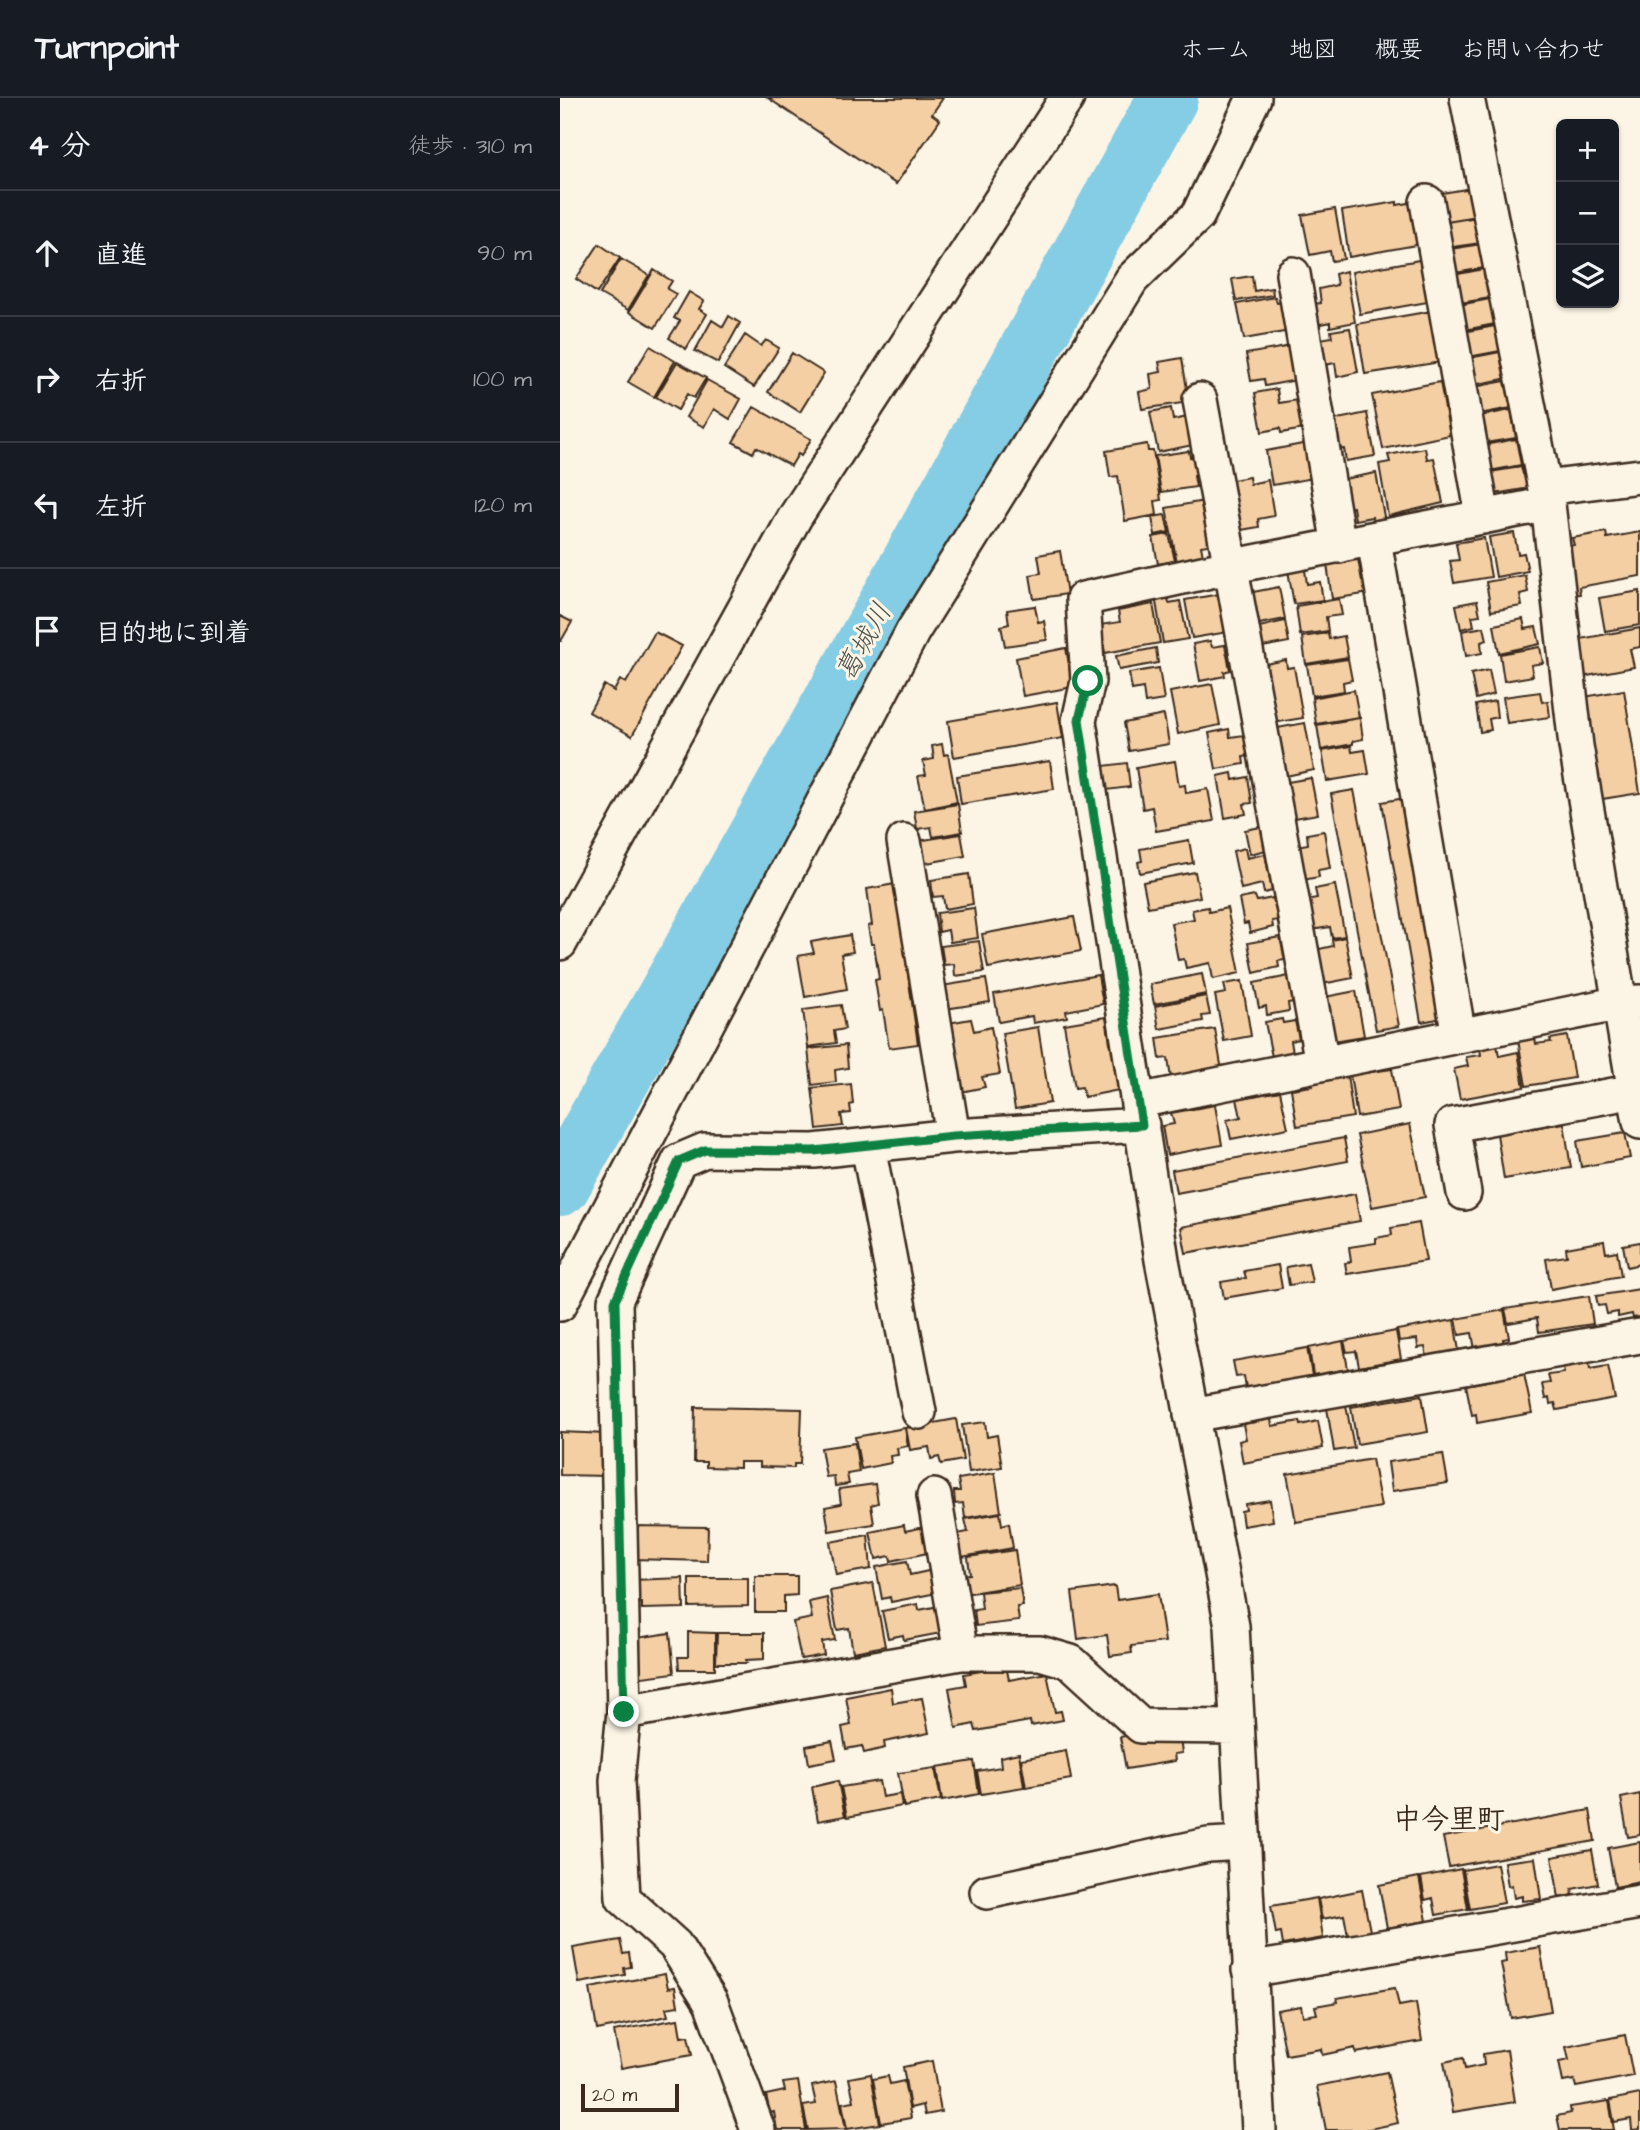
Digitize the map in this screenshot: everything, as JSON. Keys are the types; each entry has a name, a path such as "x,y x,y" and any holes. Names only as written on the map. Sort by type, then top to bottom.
{"street":[{"path":"560,943 796,517 1067,98"},
{"path":"560,1304 913,631 1132,279 1198,215 1254,98"},
{"path":"1464,1193 1452,1125 1637,1106 1631,1002 1576,746 1546,496 1467,98"},
{"path":"1427,202 1483,517"},
{"path":"1293,274 1339,546"},
{"path":"1199,400 1322,1063"},
{"path":"1259,2130 1232,1626 1162,1260 1079,720 1088,681 1083,599 1483,517 1546,496 1640,476"},
{"path":"1374,540 1459,1036"},
{"path":"904,841 953,1136"},
{"path":"758,2130 711,2002 675,1945 623,1898 617,1781 624,1712 615,1301 679,1161 705,1150 814,1151 1140,1113 1322,1063 1631,1002"},
{"path":"868,1146 919,1412"},
{"path":"1191,1415 1640,1336"},
{"path":"933,1496 961,1653"},
{"path":"624,1712 961,1653 1040,1653 1071,1662 1141,1726 1237,1727"},
{"path":"987,1892 1208,1845 1242,1843"},
{"path":"1249,1970 1640,1902"}],"building":[{"path":"768,98 943,98 932,114 940,120 896,184"},
{"path":"1472,188 1477,216 1441,222 1436,194"},
{"path":"1397,202 1397,205 1415,202 1422,244 1349,257 1342,211"},
{"path":"1335,209 1344,259 1332,261 1330,251 1310,255 1302,215"},
{"path":"1477,217 1481,243 1445,248 1441,223"},
{"path":"599,244 620,258 597,293 576,279"},
{"path":"1481,244 1484,268 1449,274 1445,250"},
{"path":"621,259 649,275 628,310 600,294"},
{"path":"1425,259 1433,301 1360,314 1352,272"},
{"path":"1484,269 1490,298 1454,304 1448,276"},
{"path":"654,270 672,281 667,289 676,294 655,328 629,312"},
{"path":"1346,271 1355,322 1330,327 1330,322 1316,325 1312,304 1321,303 1319,289 1337,285 1335,274"},
{"path":"1252,276 1254,291 1272,288 1273,295 1236,301 1232,279"},
{"path":"689,292 704,301 699,309 707,314 686,349 669,338 680,321 674,318"},
{"path":"1275,297 1277,303 1285,302 1290,331 1244,339 1237,304"},
{"path":"1490,299 1495,324 1459,331 1454,306"},
{"path":"1432,311 1441,362 1365,374 1357,324"},
{"path":"729,316 740,323 718,363 695,351 712,320 723,327"},
{"path":"1495,326 1500,351 1463,358 1458,333"},
{"path":"1350,328 1358,372 1337,377 1335,363 1325,365 1320,339 1332,337 1331,331"},
{"path":"745,335 761,346 766,340 779,348 754,387 724,368"},
{"path":"650,346 675,361 654,397 628,382"},
{"path":"1291,346 1297,380 1265,386 1264,379 1251,381 1246,354"},
{"path":"1500,352 1502,365 1507,364 1509,378 1468,386 1464,359"},
{"path":"792,353 824,373 800,412 768,392"},
{"path":"1182,358 1189,402 1142,409 1139,392 1152,389 1150,374 1161,372 1159,362"},
{"path":"677,362 706,378 694,398 687,394 678,410 656,397"},
{"path":"707,380 741,399 730,419 714,409 704,427 686,417"},
{"path":"1505,381 1511,408 1474,415 1469,388"},
{"path":"1440,382 1450,435 1383,449 1372,395"},
{"path":"1277,389 1279,403 1298,400 1304,429 1281,433 1280,428 1262,432 1255,393"},
{"path":"754,407 811,439 791,466 756,447 753,453 733,442"},
{"path":"1171,408 1173,420 1188,417 1193,445 1158,452 1150,412"},
{"path":"1511,410 1516,438 1479,444 1475,417"},
{"path":"1367,413 1375,456 1346,461 1344,449 1338,450 1333,420"},
{"path":"1516,439 1521,465 1484,472 1479,446"},
{"path":"1308,443 1314,478 1272,485 1266,451"},
{"path":"1147,444 1148,451 1153,451 1161,500 1155,501 1157,515 1125,521 1118,476 1110,477 1106,451"},
{"path":"1425,448 1427,459 1434,458 1443,503 1388,516 1379,464 1390,462 1388,455"},
{"path":"1189,451 1190,457 1197,456 1200,475 1194,476 1196,487 1161,492 1155,456"},
{"path":"1521,467 1523,474 1528,473 1530,488 1488,495 1484,473"},
{"path":"1376,473 1385,522 1373,524 1372,517 1355,520 1353,507 1349,508 1344,479"},
{"path":"1249,477 1250,484 1268,480 1274,516 1258,519 1259,527 1235,531 1227,481"},
{"path":"1204,501 1213,544 1201,546 1203,556 1177,562 1166,508"},
{"path":"1165,515 1169,532 1155,535 1152,517"},
{"path":"1606,532 1607,538 1640,532 1640,576 1579,587 1580,594 1568,596 1563,547 1574,545 1572,538"},
{"path":"1514,533 1518,554 1524,553 1528,571 1496,577 1489,537"},
{"path":"1169,534 1175,561 1158,564 1153,537"},
{"path":"1484,538 1491,577 1454,583 1450,561 1459,560 1456,543"},
{"path":"1060,551 1067,594 1034,599 1030,575 1041,573 1038,555"},
{"path":"1358,559 1362,581 1367,580 1370,593 1332,599 1327,564"},
{"path":"1304,563 1307,584 1320,582 1323,600 1294,604 1287,565"},
{"path":"1525,575 1528,592 1520,594 1522,606 1491,611 1486,582"},
{"path":"1279,587 1285,619 1259,624 1258,617 1253,618 1248,593"},
{"path":"1640,591 1640,625 1605,631 1599,598"},
{"path":"1167,594 1169,603 1180,601 1188,639 1163,643 1155,596"},
{"path":"1220,594 1228,632 1192,638 1185,600"},
{"path":"1339,599 1342,615 1326,617 1328,631 1300,635 1296,606"},
{"path":"1477,601 1480,615 1472,616 1474,626 1461,629 1456,605"},
{"path":"1153,604 1160,643 1105,653 1100,625 1120,622 1118,611"},
{"path":"1035,606 1038,622 1044,621 1047,640 1005,646 1001,626 1009,624 1007,610"},
{"path":"560,616 572,622 561,641 560,641"},
{"path":"1523,619 1525,629 1536,627 1540,644 1499,653 1494,625"},
{"path":"1285,621 1289,642 1262,647 1259,627"},
{"path":"1484,627 1487,640 1481,642 1482,653 1466,656 1462,631"},
{"path":"1640,628 1640,647 1630,649 1634,667 1582,677 1575,640"},
{"path":"655,632 682,646 632,736 589,712 604,685 614,691 620,680 626,683"},
{"path":"1328,633 1329,639 1344,636 1348,657 1306,664 1302,637"},
{"path":"1210,641 1212,647 1225,645 1230,670 1224,672 1225,676 1200,681 1193,644"},
{"path":"1540,647 1543,663 1531,665 1533,676 1504,681 1500,654"},
{"path":"1066,648 1073,687 1023,696 1016,658"},
{"path":"1156,648 1158,663 1119,670 1116,656"},
{"path":"1348,659 1352,680 1343,682 1344,691 1312,696 1307,665"},
{"path":"1286,660 1287,668 1294,667 1303,718 1272,723 1261,665"},
{"path":"1159,668 1164,700 1145,703 1143,688 1132,690 1129,673"},
{"path":"1489,670 1494,694 1476,699 1471,674"},
{"path":"1212,684 1220,725 1178,734 1170,692"},
{"path":"1354,690 1359,717 1316,724 1312,698"},
{"path":"1624,690 1640,793 1602,799 1584,697"},
{"path":"1540,692 1542,702 1548,701 1550,717 1507,723 1503,697"},
{"path":"1495,701 1497,717 1489,719 1491,730 1480,732 1476,705"},
{"path":"1057,702 1063,738 954,757 948,721"},
{"path":"1164,715 1169,744 1129,751 1124,723"},
{"path":"1360,718 1363,739 1353,741 1353,744 1321,750 1317,725"},
{"path":"1305,723 1314,770 1286,776 1280,741 1274,742 1272,729"},
{"path":"1229,729 1230,737 1244,735 1249,756 1243,757 1244,764 1216,769 1209,733"},
{"path":"942,744 944,755 948,754 957,802 925,809 918,776 926,775 923,761 934,759 932,746"},
{"path":"1351,746 1352,752 1365,750 1369,774 1327,781 1322,751"},
{"path":"1050,761 1054,789 961,804 957,776"},
{"path":"1175,761 1179,786 1185,785 1186,793 1208,789 1214,821 1156,831 1152,807 1143,809 1136,768"},
{"path":"1127,763 1130,787 1107,790 1103,766"},
{"path":"1232,773 1233,780 1248,777 1252,803 1244,804 1246,814 1225,818 1218,776"},
{"path":"1311,778 1318,814 1289,819 1282,783"},
{"path":"1354,790 1399,1026 1376,1030 1331,794"},
{"path":"1405,798 1443,1018 1421,1022 1382,802"},
{"path":"958,804 962,832 933,837 931,827 917,829 914,811"},
{"path":"1261,827 1266,850 1250,854 1245,830"},
{"path":"1324,831 1330,868 1318,870 1319,877 1302,880 1296,846 1308,844 1307,834"},
{"path":"961,834 965,856 921,864 917,841"},
{"path":"1189,840 1193,863 1140,873 1140,849"},
{"path":"1245,848 1247,858 1265,854 1272,891 1264,893 1262,884 1241,889 1233,851"},
{"path":"1195,872 1200,897 1148,907 1143,882"},
{"path":"969,874 973,904 945,909 943,896 933,897 931,880"},
{"path":"895,884 918,1044 889,1048 875,980 879,979 874,944 871,944 868,926 872,925 867,889"},
{"path":"1335,885 1345,936 1332,938 1330,927 1311,930 1306,900 1317,898 1315,889"},
{"path":"1255,896 1257,901 1273,898 1278,920 1272,921 1273,927 1250,933 1248,923 1244,924 1239,899"},
{"path":"1208,907 1209,912 1227,908 1240,973 1213,979 1210,963 1186,968 1184,959 1178,960 1171,923 1194,919 1192,910"},
{"path":"974,908 978,938 950,942 948,930 939,932 937,913"},
{"path":"1074,917 1081,951 988,968 982,934"},
{"path":"850,935 853,952 841,954 847,989 805,997 798,956 814,953 811,942"},
{"path":"1280,937 1285,960 1278,961 1279,967 1254,973 1248,943"},
{"path":"1345,937 1353,978 1322,984 1315,950 1333,946 1332,940"},
{"path":"979,941 984,972 955,976 954,964 944,965 941,946"},
{"path":"1202,974 1206,994 1154,1004 1150,984"},
{"path":"1098,975 1103,1004 1066,1011 1067,1017 1033,1023 1032,1016 999,1022 994,994"},
{"path":"1289,976 1293,1002 1288,1003 1289,1011 1267,1015 1266,1006 1259,1008 1254,983"},
{"path":"986,979 990,1002 945,1009 941,986"},
{"path":"1242,981 1251,1036 1224,1041 1215,995 1226,993 1224,984"},
{"path":"1356,991 1364,1036 1333,1041 1325,997"},
{"path":"1206,996 1210,1015 1202,1016 1203,1021 1159,1029 1155,1006"},
{"path":"841,1005 845,1029 834,1031 836,1043 808,1047 803,1010"},
{"path":"1106,1017 1110,1043 1115,1042 1124,1089 1084,1097 1082,1087 1075,1088 1064,1024"},
{"path":"971,1019 974,1031 991,1027 1000,1074 982,1077 985,1087 961,1092 948,1023"},
{"path":"1282,1019 1283,1023 1295,1021 1299,1039 1291,1041 1293,1053 1272,1057 1265,1022"},
{"path":"1038,1027 1050,1103 1015,1109 1002,1033"},
{"path":"1215,1029 1222,1071 1171,1079 1168,1058 1160,1059 1157,1038"},
{"path":"1534,1031 1536,1044 1567,1036 1574,1078 1526,1086 1517,1034"},
{"path":"846,1045 848,1068 835,1070 836,1082 812,1085 808,1049"},
{"path":"1497,1045 1499,1056 1518,1052 1524,1087 1460,1099 1454,1069 1468,1066 1466,1057 1481,1055 1480,1048"},
{"path":"1392,1069 1399,1110 1357,1117 1350,1075"},
{"path":"1347,1075 1353,1117 1297,1126 1291,1089 1313,1086 1312,1081"},
{"path":"851,1084 853,1104 850,1105 851,1113 841,1114 843,1126 817,1129 812,1088"},
{"path":"1280,1091 1288,1128 1231,1139 1227,1120 1241,1117 1237,1099"},
{"path":"1215,1105 1222,1145 1167,1155 1162,1126 1174,1124 1171,1113"},
{"path":"1564,1123 1571,1168 1504,1179 1497,1134"},
{"path":"1410,1124 1425,1197 1372,1207 1357,1135"},
{"path":"1625,1133 1630,1158 1581,1167 1577,1141"},
{"path":"1344,1138 1348,1161 1176,1193 1172,1170"},
{"path":"1355,1194 1360,1221 1186,1253 1181,1227"},
{"path":"1419,1223 1426,1261 1347,1274 1345,1263 1351,1262 1349,1247 1376,1243 1376,1238 1392,1235 1391,1228"},
{"path":"1604,1241 1606,1253 1617,1251 1621,1276 1551,1289 1546,1259 1567,1256 1566,1248"},
{"path":"1640,1242 1640,1264 1627,1267 1623,1245"},
{"path":"1308,1263 1312,1282 1289,1285 1286,1267"},
{"path":"1278,1265 1282,1288 1224,1298 1221,1282 1246,1278 1244,1271"},
{"path":"1640,1289 1640,1317 1633,1318 1632,1314 1618,1317 1618,1312 1607,1314 1605,1305 1598,1306 1596,1296"},
{"path":"1589,1296 1593,1324 1539,1332 1537,1318 1508,1323 1505,1309"},
{"path":"1504,1310 1509,1338 1503,1339 1504,1345 1475,1350 1472,1333 1459,1335 1456,1319"},
{"path":"1454,1320 1459,1351 1427,1357 1425,1347 1418,1348 1417,1339 1399,1341 1397,1330"},
{"path":"1396,1331 1401,1359 1359,1367 1356,1351 1347,1352 1344,1341"},
{"path":"1343,1341 1348,1369 1313,1375 1309,1348"},
{"path":"1307,1348 1313,1381 1247,1393 1244,1376 1236,1377 1233,1361"},
{"path":"1589,1361 1590,1369 1608,1366 1615,1399 1557,1410 1555,1403 1550,1404 1549,1398 1545,1399 1542,1384 1550,1383 1548,1375 1564,1373 1563,1366"},
{"path":"1524,1374 1532,1413 1477,1423 1476,1414 1472,1415 1466,1385"},
{"path":"1422,1395 1428,1432 1357,1444 1351,1407"},
{"path":"1346,1405 1354,1448 1334,1451 1327,1408"},
{"path":"695,1407 802,1409 800,1464 794,1464 794,1468 760,1467 760,1462 740,1462 740,1468 706,1467 706,1462 694,1462"},
{"path":"956,1419 963,1460 941,1464 939,1457 931,1459 929,1447 910,1450 906,1428"},
{"path":"1271,1419 1272,1426 1300,1421 1301,1425 1318,1421 1323,1448 1243,1463 1239,1441 1246,1439 1243,1424"},
{"path":"985,1422 987,1437 997,1435 1002,1467 969,1472 962,1425"},
{"path":"905,1428 908,1446 897,1448 898,1455 890,1456 891,1463 861,1469 855,1437"},
{"path":"560,1432 608,1434 607,1476 560,1475"},
{"path":"855,1443 859,1472 847,1474 849,1484 835,1486 834,1476 826,1477 821,1448"},
{"path":"1443,1454 1448,1483 1392,1491 1388,1462"},
{"path":"1372,1459 1381,1507 1296,1522 1287,1474"},
{"path":"995,1473 1001,1512 965,1518 963,1503 955,1504 954,1491 960,1491 958,1479"},
{"path":"875,1484 878,1503 871,1505 874,1524 829,1531 825,1507 841,1504 839,1489"},
{"path":"1270,1500 1273,1521 1243,1526 1241,1511 1246,1510 1245,1504"},
{"path":"1000,1513 1002,1525 1009,1523 1013,1548 956,1558 952,1535 968,1532 965,1519"},
{"path":"904,1525 905,1531 924,1527 927,1553 891,1561 890,1556 876,1559 870,1532"},
{"path":"633,1526 708,1527 707,1561 632,1559"},
{"path":"868,1535 871,1569 836,1575 830,1542"},
{"path":"1015,1550 1020,1585 964,1594 961,1575 970,1574 968,1557"},
{"path":"907,1561 910,1575 933,1570 937,1593 891,1602 890,1597 882,1599 876,1567"},
{"path":"755,1576 797,1576 797,1595 784,1596 784,1612 755,1612"},
{"path":"683,1578 684,1608 642,1609 642,1603 631,1603 631,1580"},
{"path":"689,1578 748,1578 748,1606 689,1607"},
{"path":"873,1583 885,1646 853,1652 849,1628 837,1630 830,1591"},
{"path":"1115,1586 1117,1600 1158,1594 1165,1642 1131,1646 1132,1653 1110,1656 1107,1635 1078,1639 1072,1592"},
{"path":"1020,1588 1023,1606 1017,1607 1019,1621 976,1626 974,1610 982,1609 980,1592"},
{"path":"827,1598 835,1640 822,1642 824,1655 801,1659 793,1622 812,1618 809,1602"},
{"path":"918,1604 919,1610 939,1606 943,1624 939,1625 941,1633 904,1640 903,1635 888,1638 882,1611"},
{"path":"688,1632 715,1633 715,1669 679,1669 678,1657 688,1657"},
{"path":"670,1633 674,1673 635,1678 630,1639"},
{"path":"717,1633 764,1633 764,1659 746,1660 747,1663 716,1663"},
{"path":"1005,1661 1009,1680 1047,1673 1055,1712 1061,1711 1063,1720 1031,1726 1030,1721 976,1731 974,1724 956,1728 949,1688 966,1685 964,1674 982,1671 981,1665"},
{"path":"891,1688 893,1703 922,1698 929,1733 884,1742 885,1748 864,1753 862,1746 846,1749 842,1727 851,1725 846,1697"},
{"path":"1141,1733 1179,1733 1182,1753 1174,1754 1175,1761 1126,1769 1120,1737"},
{"path":"832,1741 836,1759 809,1764 806,1746"},
{"path":"1066,1751 1071,1779 1026,1787 1021,1759"},
{"path":"1019,1753 1024,1787 981,1794 977,1771 1001,1767 1000,1757"},
{"path":"974,1761 979,1794 942,1801 937,1767"},
{"path":"935,1768 941,1800 904,1807 898,1773"},
{"path":"838,1781 845,1816 818,1821 812,1787"},
{"path":"879,1781 882,1797 900,1794 902,1806 847,1817 841,1787"},
{"path":"1640,1794 1640,1835 1628,1837 1621,1798"},
{"path":"1590,1810 1595,1841 1449,1867 1443,1837"},
{"path":"1640,1842 1640,1882 1615,1887 1608,1848"},
{"path":"1592,1850 1598,1884 1572,1889 1573,1895 1559,1898 1552,1857"},
{"path":"1535,1858 1541,1899 1522,1901 1522,1896 1514,1898 1512,1885 1508,1886 1504,1862"},
{"path":"1497,1864 1504,1903 1470,1909 1463,1870"},
{"path":"1461,1869 1468,1909 1436,1915 1433,1898 1425,1900 1421,1877"},
{"path":"1419,1877 1427,1921 1387,1928 1379,1885"},
{"path":"1362,1890 1370,1931 1348,1936 1344,1915 1322,1919 1318,1899"},
{"path":"1317,1898 1323,1938 1283,1945 1281,1933 1276,1934 1271,1906"},
{"path":"620,1940 623,1954 629,1953 631,1967 624,1968 625,1975 579,1983 573,1948"},
{"path":"1540,1947 1551,2011 1511,2018 1501,1963 1506,1962 1505,1953"},
{"path":"665,1974 668,1988 675,1987 678,2006 666,2008 668,2016 597,2030 590,1988"},
{"path":"1395,1988 1399,2006 1416,2003 1422,2041 1356,2053 1355,2048 1322,2055 1321,2049 1286,2055 1277,2010 1301,2006 1303,2016 1317,2014 1315,2006 1338,2002 1337,1998"},
{"path":"678,2019 681,2037 688,2036 692,2055 621,2068 614,2031"},
{"path":"1625,2035 1633,2076 1576,2087 1574,2080 1563,2082 1559,2062 1569,2060 1566,2047"},
{"path":"1507,2050 1515,2102 1453,2112 1444,2062 1463,2058 1465,2069 1484,2065 1483,2054"},
{"path":"932,2061 941,2112 925,2115 923,2105 910,2108 903,2067"},
{"path":"1387,2072 1398,2123 1365,2130 1326,2130 1317,2086"},
{"path":"871,2074 880,2124 847,2129 842,2103 854,2101 849,2078"},
{"path":"888,2076 890,2084 904,2081 911,2118 881,2123 873,2079"},
{"path":"798,2081 806,2130 777,2130 774,2112 770,2113 766,2095 785,2091 783,2083"},
{"path":"836,2081 846,2129 808,2130 803,2106 816,2104 812,2086"},
{"path":"1640,2094 1640,2129 1632,2130 1631,2119 1614,2122 1610,2100"},
{"path":"1609,2101 1614,2130 1560,2130 1557,2116 1571,2113 1570,2107"}],"waterway":[{"name":"葛城川","path":"560,1186 894,594 1168,98"}],"district":[{"name":"中今里町","path":"1449,1819"}],"route":[{"path":"624,1712 615,1301 679,1161 705,1150 814,1151 953,1136 1142,1125 1079,720 1088,681"}]}
